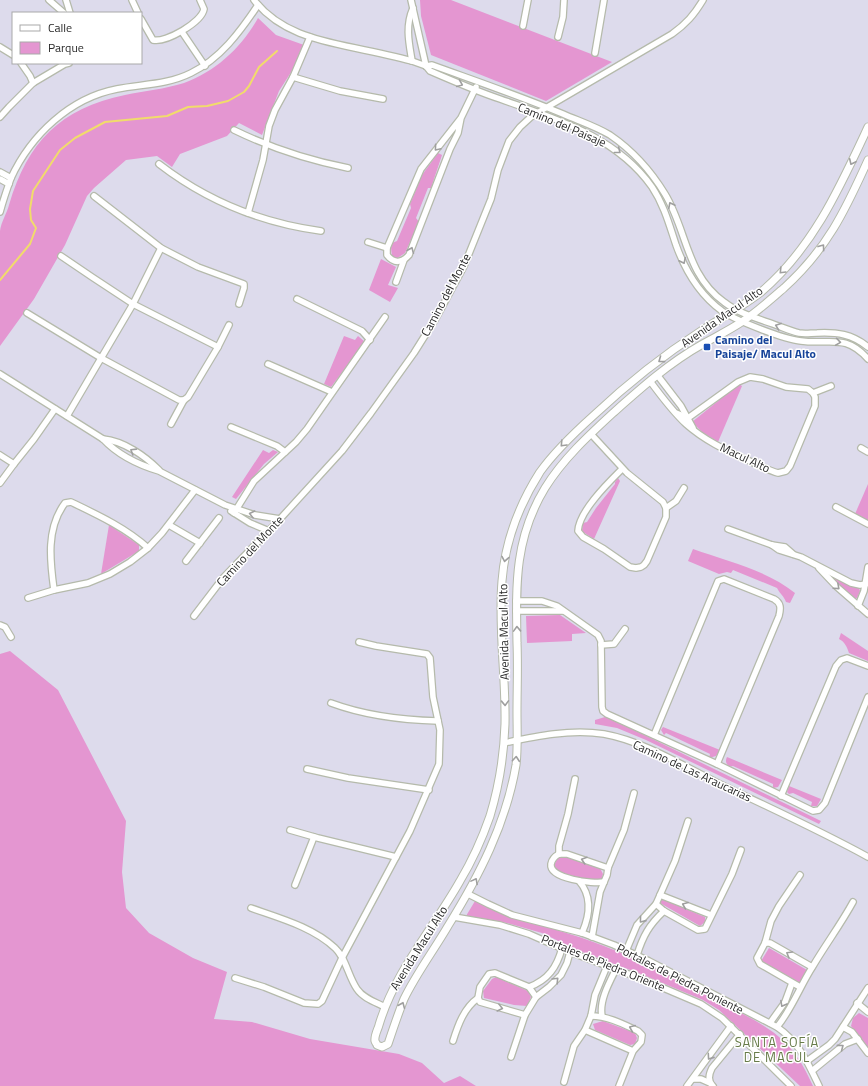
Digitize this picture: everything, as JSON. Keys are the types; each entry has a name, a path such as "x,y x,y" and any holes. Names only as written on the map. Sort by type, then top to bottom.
{"street":[{"path":"49,0 63,12"},
{"path":"66,0 70,12"},
{"path":"132,0 138,12"},
{"path":"142,21 153,40 157,41 163,39 182,32 203,13 204,6 200,0"},
{"name":"Camino del Paisaje","path":"254,0 279,23 288,29 310,38 412,61 426,66 432,65 547,108 608,134 642,163 654,178 669,201 678,219 688,253 698,272 719,298 736,310 799,333 844,334 855,338 868,347"},
{"path":"411,0 426,66"},
{"path":"523,26 528,0"},
{"path":"558,37 563,17 564,0"},
{"path":"595,53 604,0"},
{"name":"Camino del Monte","path":"194,616 223,578 323,473 352,439 425,337 464,266 490,199 498,170 509,141 525,122 538,113 685,25 692,18 703,0"},
{"path":"0,212 11,178 22,157 38,137 56,119 76,104 108,91 174,80 190,74 204,66 227,46 258,5"},
{"path":"412,61 408,31 409,19 413,8"},
{"path":"182,32 204,66"},
{"path":"248,213 263,160 269,126 275,110 293,77 310,38"},
{"path":"0,47 12,55"},
{"path":"22,64 33,83"},
{"path":"0,117 33,83 65,64"},
{"name":"Camino del Paisaje","path":"426,66 430,71 475,90 538,113 588,134 620,153 638,169 652,188 664,209 680,256 692,277 715,305 728,315 794,340 846,343 858,349 868,359"},
{"path":"293,77 340,91 383,99"},
{"path":"404,260 398,262 391,259 387,255 387,248 421,169 461,118 478,82"},
{"path":"396,282 404,260 410,253 450,149 458,133 461,118"},
{"name":"Avenida Macul Alto","path":"868,127 834,199 808,240 774,280 736,310 701,331 641,374 606,404 560,447 542,470 520,508 510,536 502,580 505,708 504,743 495,798 477,849 461,881 404,968 385,1007 375,1038 377,1046 382,1047 388,1044 395,1021 405,998 468,894 500,825 516,763 516,601 520,552 535,508 545,489 573,452 650,381 700,345 743,321 784,288 802,270 822,247 844,211 868,160"},
{"path":"234,130 265,145 304,158 348,168"},
{"path":"159,164 175,176 203,193 248,213 281,224 321,231"},
{"path":"0,172 11,178"},
{"path":"0,179 9,184"},
{"path":"94,196 160,248 198,267 244,284 239,304"},
{"path":"368,242 387,248"},
{"path":"67,416 134,304 160,248"},
{"path":"61,256 92,278 134,304 218,347"},
{"path":"297,299 362,331 370,340"},
{"path":"27,312 102,358 179,400 184,400"},
{"path":"234,511 254,481 308,429 332,392 385,318"},
{"path":"171,424 184,400 188,397 218,347 229,325"},
{"path":"268,364 332,392"},
{"path":"0,374 103,438 126,446 148,460 159,471"},
{"path":"658,376 688,418 694,430"},
{"path":"688,418 738,382 750,377 763,379 792,388 808,389 813,393 831,386"},
{"name":"Macul Alto","path":"650,381 676,413 694,430 724,449 775,472 784,472 790,466 815,406 816,400 813,393"},
{"path":"0,483 55,409"},
{"name":"Macul Alto","path":"676,413 688,418"},
{"path":"231,427 277,446 285,452"},
{"path":"591,434 622,469 663,502 666,508 666,517 647,561 641,568 630,567 583,537 578,528 585,514 600,492 622,469"},
{"path":"103,438 110,447 136,462 159,471 234,511 250,524 269,531"},
{"path":"861,448 868,452"},
{"path":"0,455 14,464"},
{"path":"666,508 676,501 684,488"},
{"path":"28,598 100,579 121,568 148,548 169,525 195,490"},
{"path":"54,590 50,549 54,524 61,508 65,503 71,502 100,516 132,534 148,548"},
{"path":"836,507 868,524"},
{"path":"234,511 280,519"},
{"path":"186,561 219,518"},
{"path":"169,525 200,543"},
{"path":"728,528 772,545 785,547 793,554 854,584 866,584"},
{"path":"817,566 837,587 868,614"},
{"path":"858,606 866,584 868,567"},
{"path":"654,735 718,581 724,579 774,600 781,606 779,616 717,764"},
{"path":"516,601 539,601 552,604 598,635 601,645 602,709 607,714 717,764 813,811 819,810 823,807 868,697"},
{"path":"538,611 541,605 539,601"},
{"path":"516,611 564,611"},
{"path":"0,625 4,627 11,637"},
{"path":"601,645 611,645 616,643 625,629"},
{"path":"235,978 264,987 304,1003 318,1004 322,1000 342,958 410,831 439,764 440,730 433,696 433,678 430,658 427,654 359,642"},
{"path":"782,796 838,662 847,658 868,666"},
{"path":"331,703 347,709 383,717 418,721 438,721"},
{"name":"Camino de Las Araucarias","path":"504,743 553,734 575,732 604,734 625,740 658,754 868,857"},
{"path":"307,769 348,778 429,790"},
{"path":"559,854 559,846 568,814 575,779"},
{"path":"592,937 598,901 608,868 624,830 634,793"},
{"path":"626,951 637,925 656,904 675,861 688,821"},
{"path":"290,830 396,858"},
{"path":"295,885 314,837"},
{"path":"477,849 484,849 487,855"},
{"path":"656,904 664,911 698,930 702,930 707,926 732,874 741,850"},
{"path":"604,882 593,883 559,875 551,868 552,862 559,854 567,854 608,868"},
{"path":"800,875 776,911 758,958 760,964 800,987"},
{"path":"578,880 586,892 589,903 586,923 582,933"},
{"name":"Portales de Piedra Poniente","path":"468,894 512,914 582,933 636,955 673,972 770,1023 796,1043 807,1061 819,1086"},
{"path":"660,895 711,916"},
{"path":"777,1027 792,1006 800,987 834,935 853,902"},
{"path":"251,908 311,931 336,949 357,989 366,997 385,1007"},
{"path":"444,908 445,915 454,917"},
{"path":"636,955 641,941 650,926 664,911"},
{"name":"Portales de Piedra Oriente","path":"454,917 515,929 701,1004 715,1012 740,1034 791,1086"},
{"path":"423,941 426,949 433,950"},
{"path":"765,943 770,943 812,967"},
{"path":"529,987 540,982 550,974 557,965 562,948"},
{"path":"511,1057 525,1015 536,997 561,975 567,963 570,952"},
{"path":"564,1082 574,1046 585,1030 591,1016 595,995 607,966"},
{"path":"602,1016 601,1009 603,1001 616,969"},
{"path":"453,1041 463,1015 478,998 480,987 489,974 495,973 529,987 536,997"},
{"path":"770,1023 785,1002 792,983"},
{"path":"807,1061 829,1045 843,1028 857,1003 868,988"},
{"path":"478,998 480,1002 486,1005 525,1015"},
{"path":"857,1003 868,1012"},
{"path":"591,1016 602,1016 641,1033 641,1042 633,1051 619,1086"},
{"path":"687,1086 731,1026"},
{"path":"843,1028 852,1032 868,1053"},
{"path":"585,1030 633,1051"},
{"path":"711,1085 709,1076 712,1068 740,1034"},
{"path":"812,1071 845,1044 858,1039"},
{"path":"693,1079 701,1079 711,1085"}],"green space":[{"path":"420,0 451,0 612,62 546,101 431,55 421,16"},
{"path":"258,18 276,35 304,45 297,63 279,91 262,135 239,123 227,136 180,154 172,167 157,156 126,160 87,196 65,245 34,299 0,346 0,231 17,182 26,163 37,146 50,131 65,119 82,109 102,101 125,95 184,83 207,72 236,49"},
{"path":"438,153 442,155 431,188 428,188 416,218 419,222 405,253 396,259 392,256 392,243 397,241 411,208 410,204 422,175"},
{"path":"381,259 396,267 388,285 398,288 390,302 369,290"},
{"path":"344,336 355,340 358,336 365,342 331,387 324,384"},
{"path":"739,384 742,386 718,442 702,432 692,422"},
{"path":"263,450 269,453 273,450 278,452 264,464 236,499 232,497"},
{"path":"618,478 620,481 594,539 583,532 583,523 587,522"},
{"path":"868,484 868,521 855,514"},
{"path":"109,525 139,545 139,551 101,574"},
{"path":"693,549 759,572 784,585 795,593 790,603 786,602 777,588 733,570 731,573 727,572 719,574 688,561"},
{"path":"828,573 859,588 860,591 857,598 855,599 828,577"},
{"path":"560,615 586,633 572,634 572,641 527,643 526,616"},
{"path":"841,633 868,651 868,661 849,653 846,645 839,639"},
{"path":"10,651 58,690 126,821 122,872 126,908 149,933 193,958 227,972 214,1019 252,1022 310,1039 399,1054 422,1063 444,1083 460,1076 476,1086 0,1086 0,654"},
{"path":"605,717 821,821 819,824 646,740 617,728 595,724 595,720"},
{"path":"663,727 720,750 716,756 709,758 710,754 666,733 664,735 661,730"},
{"path":"727,757 782,780 778,787 773,788 773,784 733,766 729,767 726,762"},
{"path":"789,786 821,799 817,806 811,806 812,802 793,793 789,794 787,792"},
{"path":"562,856 600,868 603,874 602,878 598,880 586,879 556,870 556,862 558,858"},
{"path":"662,899 705,917 705,922 700,926 660,903"},
{"path":"475,901 507,914 588,940 633,958 746,1016 776,1034 792,1050 813,1086 800,1086 719,1010 703,1000 641,974 577,950 542,933 507,923 466,916"},
{"path":"769,948 807,970 800,983 761,961"},
{"path":"496,977 528,991 531,997 527,1006 514,1005 484,998 483,991 492,979"},
{"path":"859,1013 868,1018 868,1048 851,1026 853,1018"},
{"path":"603,1021 635,1033 637,1038 635,1044 630,1045 595,1030 593,1024"}],"waterway":[{"path":"0,280 30,244 36,228 31,220 30,209 33,191 60,150 75,138 105,122 167,116 188,107 207,106 228,101 244,92 249,86 259,67 277,51"}],"place":[{"name":"Camino del Paisaje/ Macul Alto","path":"707,347"}],"district":[{"name":"SANTA SOFÍA DE MACUL","path":"777,1050"}]}
